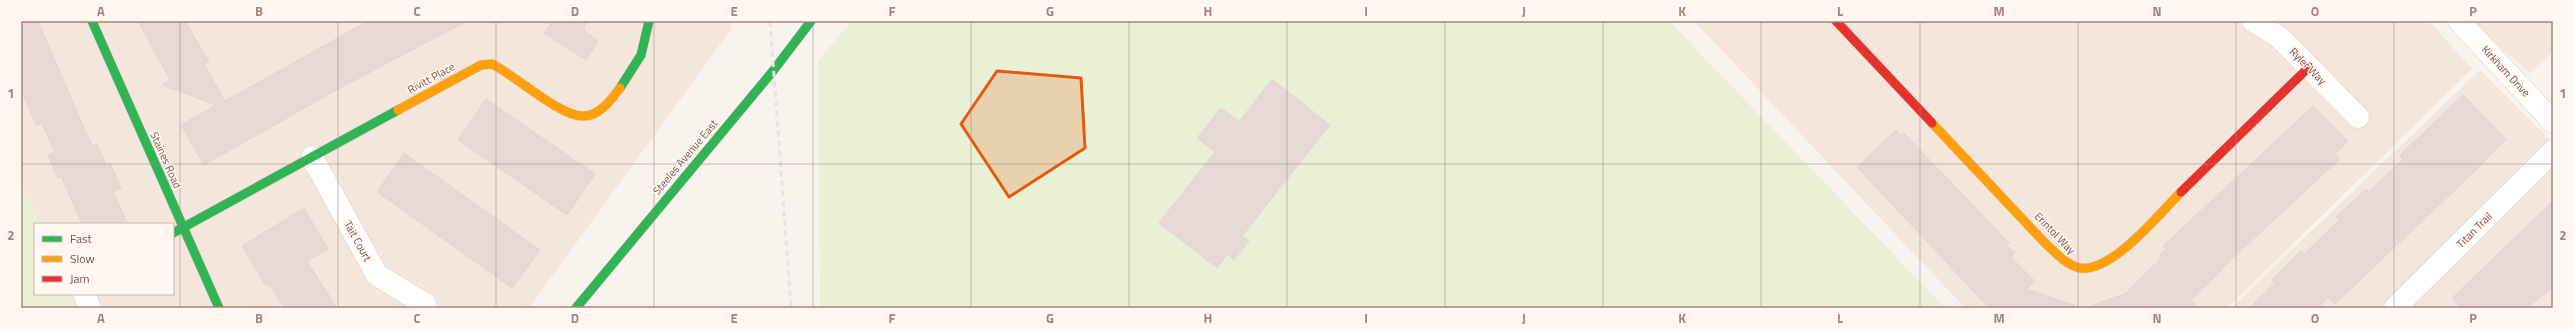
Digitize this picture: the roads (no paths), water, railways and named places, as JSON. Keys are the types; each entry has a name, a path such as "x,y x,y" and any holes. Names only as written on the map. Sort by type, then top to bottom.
{"street":[{"name":"Staines Road","path":"92,21 219,308"},
{"name":"Rivitt Place","path":"174,233 481,65 492,64 502,69 568,113 583,116 595,113 610,102 641,55 649,21"},
{"name":"Steeles Avenue East","path":"576,308 772,71 811,21"},
{"name":"Erintol Way","path":"1836,21 2045,243 2066,263 2080,269 2107,262 2118,254 2309,67"},
{"name":"Ryler Way","path":"2253,21 2279,37 2358,117"},
{"name":"Kirkham Drive","path":"2459,21 2553,122"},
{"name":"Titan Trail","path":"2395,308 2553,151"},
{"name":"Tait Court","path":"312,157 378,275 425,304"},
{"path":"84,295 90,308"}],"railway":[{"path":"770,21 791,308"}]}
